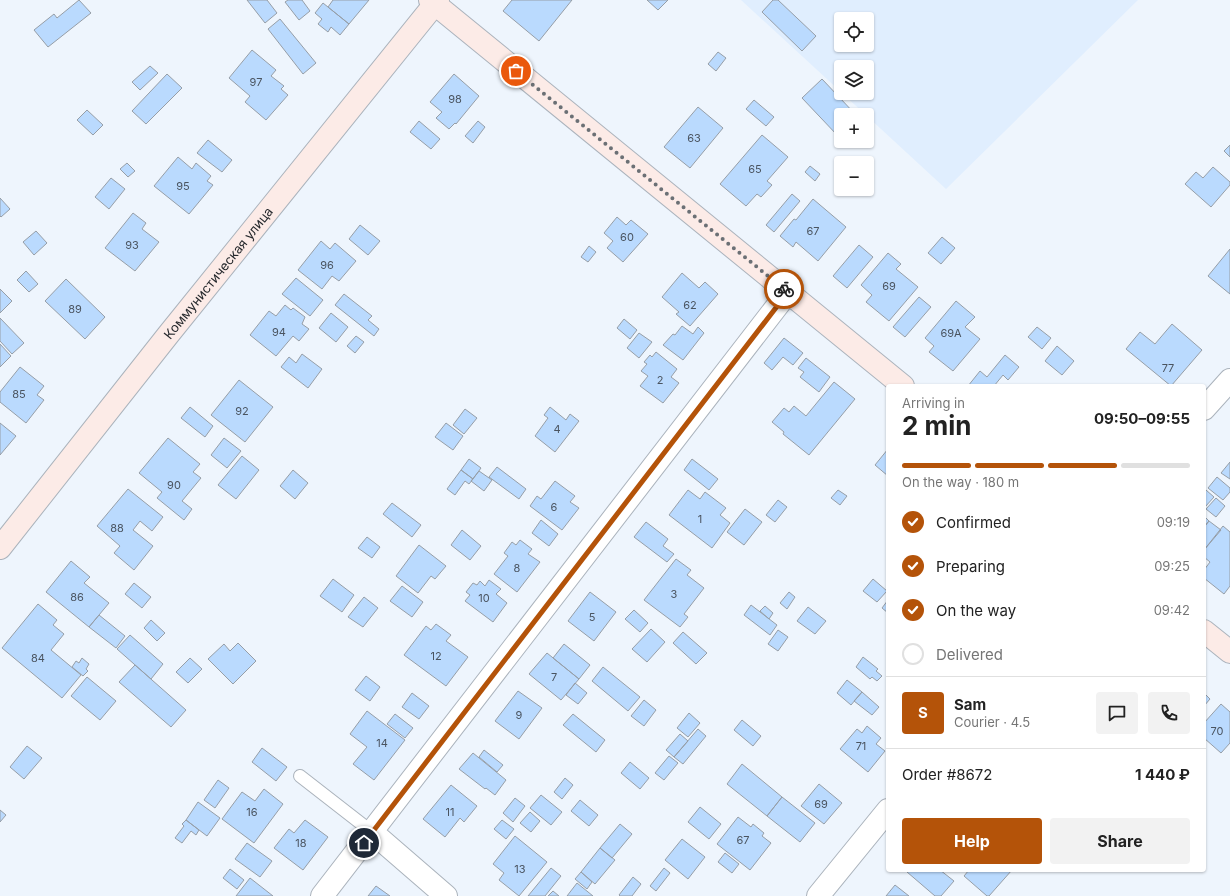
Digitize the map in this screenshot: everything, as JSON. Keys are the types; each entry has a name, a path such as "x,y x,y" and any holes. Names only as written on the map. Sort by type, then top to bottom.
{"main road":[{"path":"434,1 901,384"},
{"name":"Коммунистическая улица","path":"0,548 434,1"},
{"path":"1206,633 1230,652"}],"street":[{"path":"322,896 788,292"},
{"path":"1206,407 1230,380"},
{"path":"818,896 886,812"},
{"path":"372,832 446,896"}],"lane":[{"path":"300,776 372,832"}],"shaded area":[{"path":"741,0 1138,0 946,189 874,123 874,108 858,108 850,100 874,100 874,60 834,60 834,86"}],"building":[{"path":"79,0 91,13 48,47 34,30 54,14 57,18"},
{"path":"247,0 267,0 277,13 265,23"},
{"path":"288,0 302,0 310,11 299,20 285,2"},
{"path":"333,0 369,0 349,24 328,7"},
{"path":"512,0 572,0 539,41 503,11"},
{"path":"647,0 668,0 658,10"},
{"path":"773,0 778,0 816,36 802,51 762,12"},
{"path":"323,3 349,24 340,35 331,27 328,32 318,24 322,19 315,13"},
{"path":"280,19 316,63 303,74 268,29"},
{"path":"252,50 276,70 271,76 284,86 281,89 288,95 266,120 245,102 250,96 229,78"},
{"path":"718,52 726,58 716,71 708,64"},
{"path":"150,66 158,73 140,90 132,82"},
{"path":"167,74 182,88 146,124 132,111"},
{"path":"454,74 479,96 456,124 455,123 449,129 436,118 442,112 430,102"},
{"path":"822,79 834,92 834,100 842,100 849,108 834,108 834,132 802,98"},
{"path":"754,100 774,117 766,126 746,109"},
{"path":"698,107 723,128 690,168 664,147"},
{"path":"87,110 103,125 93,135 77,120"},
{"path":"419,121 440,139 431,149 410,132"},
{"path":"478,121 485,127 473,143 465,136"},
{"path":"762,135 788,157 767,181 772,185 761,197 757,194 746,206 720,184"},
{"path":"208,140 232,160 222,172 197,153"},
{"path":"1230,145 1230,157 1224,151"},
{"path":"178,157 192,169 196,163 211,176 207,181 213,185 189,214 154,186"},
{"path":"127,163 135,171 128,177 120,169"},
{"path":"810,166 820,174 815,181 805,172"},
{"path":"1213,167 1230,182 1230,185 1211,207 1185,184 1196,172 1203,178"},
{"path":"111,178 125,189 109,209 95,197"},
{"path":"792,194 800,201 774,232 766,225"},
{"path":"0,198 10,209 1,217 0,216"},
{"path":"813,199 846,227 818,261 796,242 793,247 780,236 794,219 796,220"},
{"path":"133,213 146,223 142,229 159,242 135,271 105,248"},
{"path":"617,217 626,225 631,220 648,234 623,262 607,248 613,241 604,233"},
{"path":"360,225 380,241 368,255 349,239"},
{"path":"36,231 47,243 34,255 23,242"},
{"path":"942,237 955,248 941,264 928,253"},
{"path":"321,241 330,249 335,243 356,261 339,281 332,276 322,289 298,270"},
{"path":"859,245 873,257 847,288 833,276"},
{"path":"589,246 596,252 588,262 581,257"},
{"path":"1230,249 1230,294 1208,276"},
{"path":"888,253 901,264 896,269 918,287 889,321 866,302 872,295 861,285"},
{"path":"26,271 38,284 29,292 17,280"},
{"path":"682,273 699,288 705,282 718,294 690,326 676,314 679,312 662,297"},
{"path":"296,278 323,300 310,316 282,294"},
{"path":"66,279 105,317 85,339 45,301"},
{"path":"0,289 12,301 0,313"},
{"path":"344,294 372,316 368,320 379,329 374,336 335,305"},
{"path":"919,297 931,307 905,337 893,327"},
{"path":"956,301 975,317 965,327 980,339 953,371 929,352 934,346 925,338"},
{"path":"285,305 291,310 293,308 305,317 302,324 309,329 299,341 293,336 276,356 250,335 269,311 276,316"},
{"path":"331,313 348,327 336,342 319,328"},
{"path":"0,318 24,343 12,354 0,341"},
{"path":"624,319 637,330 630,339 617,328"},
{"path":"1172,324 1202,350 1173,384 1169,384 1126,349 1140,332 1155,344"},
{"path":"682,326 693,334 698,327 704,333 683,360 663,345 673,334 675,335"},
{"path":"1037,327 1051,338 1042,349 1028,337"},
{"path":"639,333 652,342 639,358 627,348"},
{"path":"356,336 364,342 355,353 347,346"},
{"path":"784,338 803,353 793,365 783,357 772,370 764,363"},
{"path":"0,344 11,356 0,367"},
{"path":"1057,346 1074,361 1062,375 1045,361"},
{"path":"656,352 677,369 671,377 679,383 663,403 640,386 648,376 641,371 647,364 644,362 650,355 652,357"},
{"path":"302,354 322,369 308,388 281,367 289,357 296,363"},
{"path":"1005,355 1019,367 1008,380 1003,375 996,384 970,384 980,371 987,377"},
{"path":"806,358 830,377 819,392 800,377 804,372 798,368"},
{"path":"20,367 44,386 37,395 44,400 26,423 0,402 0,392"},
{"path":"239,380 273,407 245,442 211,415"},
{"path":"834,382 855,399 809,455 783,434 784,432 772,422 784,408 789,412 794,406 806,416"},
{"path":"190,407 213,426 205,437 181,418"},
{"path":"550,407 566,420 570,414 579,421 555,452 535,436 548,418 544,415"},
{"path":"465,409 477,418 464,434 453,425"},
{"path":"0,423 16,436 0,455"},
{"path":"446,423 463,436 453,450 435,437"},
{"path":"168,438 200,464 193,472 201,478 182,501 192,509 184,520 157,498 162,492 139,473"},
{"path":"224,438 241,451 227,468 211,455"},
{"path":"886,451 886,474 875,465"},
{"path":"242,456 259,470 236,499 218,485"},
{"path":"469,459 481,468 473,479 461,470"},
{"path":"692,459 718,479 709,490 684,470"},
{"path":"1230,462 1230,479 1221,473"},
{"path":"497,467 526,489 519,499 489,477"},
{"path":"293,470 308,483 295,499 280,486"},
{"path":"461,470 473,479 469,484 465,481 455,495 447,489"},
{"path":"479,471 492,480 484,491 471,481"},
{"path":"1217,477 1230,488 1230,492 1223,500 1208,488"},
{"path":"555,481 575,496 570,502 579,508 562,530 530,506 537,496 541,499"},
{"path":"128,489 163,517 152,531 140,521 133,530 153,546 134,570 114,553 120,546 97,526"},
{"path":"688,490 700,499 705,492 726,508 720,515 730,523 712,548 669,515"},
{"path":"838,490 847,496 840,505 831,498"},
{"path":"1206,490 1214,497 1206,506"},
{"path":"1216,498 1225,506 1216,517 1206,509"},
{"path":"778,500 787,507 775,522 766,515"},
{"path":"392,503 421,525 412,537 383,514"},
{"path":"745,509 762,522 744,545 727,532"},
{"path":"541,520 558,534 549,546 532,533"},
{"path":"1209,521 1221,530 1206,548 1206,525"},
{"path":"646,522 668,539 663,546 674,554 667,562 634,537"},
{"path":"1223,526 1230,532 1230,586 1224,594 1206,580 1206,567 1210,562 1206,559 1206,547"},
{"path":"462,530 481,546 470,560 451,545"},
{"path":"367,537 380,547 372,558 358,548"},
{"path":"520,540 532,549 528,554 540,562 517,592 494,574 508,556 504,553 512,542 516,545"},
{"path":"419,545 446,566 435,579 431,576 418,593 396,576"},
{"path":"676,559 691,570 687,575 704,588 684,614 688,617 680,627 644,600"},
{"path":"71,561 90,577 84,583 109,603 89,627 46,592"},
{"path":"333,579 354,595 342,612 320,596"},
{"path":"873,579 886,590 886,592 877,602 863,591"},
{"path":"489,580 501,589 496,594 507,603 493,622 465,601 470,595 466,592 473,583 477,585 480,581 485,586"},
{"path":"134,583 151,597 142,608 125,594"},
{"path":"402,586 423,602 412,617 390,601"},
{"path":"590,592 616,612 594,641 568,621"},
{"path":"789,592 795,597 787,609 780,603"},
{"path":"364,597 378,608 363,627 348,617"},
{"path":"886,603 886,611 882,608"},
{"path":"38,604 57,620 53,625 64,634 51,650 81,675 62,698 2,648"},
{"path":"751,605 777,625 770,635 744,615"},
{"path":"765,606 773,613 769,619 760,611"},
{"path":"808,607 826,621 815,634 797,621"},
{"path":"634,610 648,623 640,632 625,619"},
{"path":"99,615 125,636 116,648 89,627"},
{"path":"151,620 165,633 157,641 144,628"},
{"path":"436,624 451,635 446,641 468,657 446,686 404,655 426,626 431,630"},
{"path":"651,629 665,642 647,662 632,649"},
{"path":"778,630 788,637 778,651 768,644"},
{"path":"683,632 707,653 696,664 673,643"},
{"path":"130,635 163,664 151,679 117,649"},
{"path":"238,643 256,661 233,684 208,659 224,644 230,651"},
{"path":"564,644 590,665 579,679 553,658"},
{"path":"547,653 579,679 561,700 529,674"},
{"path":"863,657 878,669 876,671 882,676 877,681 872,677 870,679 856,667"},
{"path":"82,658 89,664 86,669 88,671 83,676 72,667 76,661 79,663"},
{"path":"190,658 202,669 188,683 176,672"},
{"path":"135,665 186,710 171,727 119,682"},
{"path":"603,667 640,697 628,711 592,681"},
{"path":"366,676 380,687 370,701 355,690"},
{"path":"87,677 116,701 100,720 71,696"},
{"path":"847,680 862,692 851,705 837,693"},
{"path":"575,683 587,693 578,704 566,695"},
{"path":"518,691 542,708 519,739 495,721"},
{"path":"862,692 879,707 872,715 854,701"},
{"path":"412,693 429,706 419,719 402,707"},
{"path":"1206,695 1210,699 1206,704"},
{"path":"644,700 656,710 644,726 631,716"},
{"path":"1221,704 1230,712 1230,743 1221,753 1206,740 1206,721"},
{"path":"367,711 405,740 374,780 353,764 367,747 350,734"},
{"path":"689,713 700,723 688,737 677,728"},
{"path":"395,714 413,728 405,738 387,724"},
{"path":"573,714 605,740 596,752 563,725"},
{"path":"742,720 761,736 753,746 734,730"},
{"path":"867,726 881,738 876,744 885,751 868,772 840,749 857,729 862,733"},
{"path":"698,729 706,736 683,764 674,757"},
{"path":"680,734 688,741 674,757 666,750"},
{"path":"27,746 42,758 24,779 10,767"},
{"path":"262,748 287,767 276,781 252,762"},
{"path":"484,750 503,765 497,772 479,757"},
{"path":"473,753 506,780 495,795 459,769"},
{"path":"669,756 678,763 664,780 655,773"},
{"path":"630,762 649,778 640,789 621,773"},
{"path":"742,764 782,797 767,816 727,784"},
{"path":"565,778 573,785 562,799 554,792"},
{"path":"218,780 229,788 215,808 204,800"},
{"path":"819,784 842,803 824,824 801,806"},
{"path":"451,785 477,806 464,822 460,818 445,837 423,819"},
{"path":"264,789 283,804 254,843 222,819 242,792 255,801"},
{"path":"541,795 562,812 551,825 530,808"},
{"path":"782,797 815,823 800,842 767,816"},
{"path":"515,798 525,806 513,822 503,813"},
{"path":"580,800 598,815 589,826 571,811"},
{"path":"198,802 220,818 207,836 186,820"},
{"path":"700,807 721,824 709,839 688,822"},
{"path":"0,810 6,815 0,822"},
{"path":"530,812 540,821 531,832 520,823"},
{"path":"738,817 751,827 753,824 764,833 762,836 771,843 750,870 717,844"},
{"path":"186,820 199,830 196,835 191,831 182,843 175,838 184,826 182,824"},
{"path":"305,820 328,837 303,870 274,848 289,829 294,833"},
{"path":"502,820 514,829 506,839 494,829"},
{"path":"620,824 632,834 612,858 600,848"},
{"path":"515,836 547,862 519,896 499,880 504,873 493,864"},
{"path":"682,839 705,857 688,879 665,860"},
{"path":"247,843 272,861 260,877 235,859"},
{"path":"600,848 615,860 595,884 581,872"},
{"path":"725,853 739,864 732,873 718,862"},
{"path":"551,868 561,876 545,896 528,896"},
{"path":"664,868 670,873 656,891 650,886"},
{"path":"230,869 244,880 237,889 223,878"},
{"path":"581,872 592,882 587,889 575,879"},
{"path":"907,872 943,872 954,881 941,896 935,896"},
{"path":"967,872 1010,872 989,896 987,896 964,876"},
{"path":"633,877 641,884 632,896 620,896 619,895"},
{"path":"250,878 273,896 236,896"},
{"path":"577,883 593,896 567,896"},
{"path":"895,885 909,896 886,896"},
{"path":"376,886 390,896 368,896"},
{"path":"553,891 559,896 548,896"}],"way so far":[{"path":"516,71 784,289"}],"route":[{"path":"364,843 788,292 784,289"}]}
